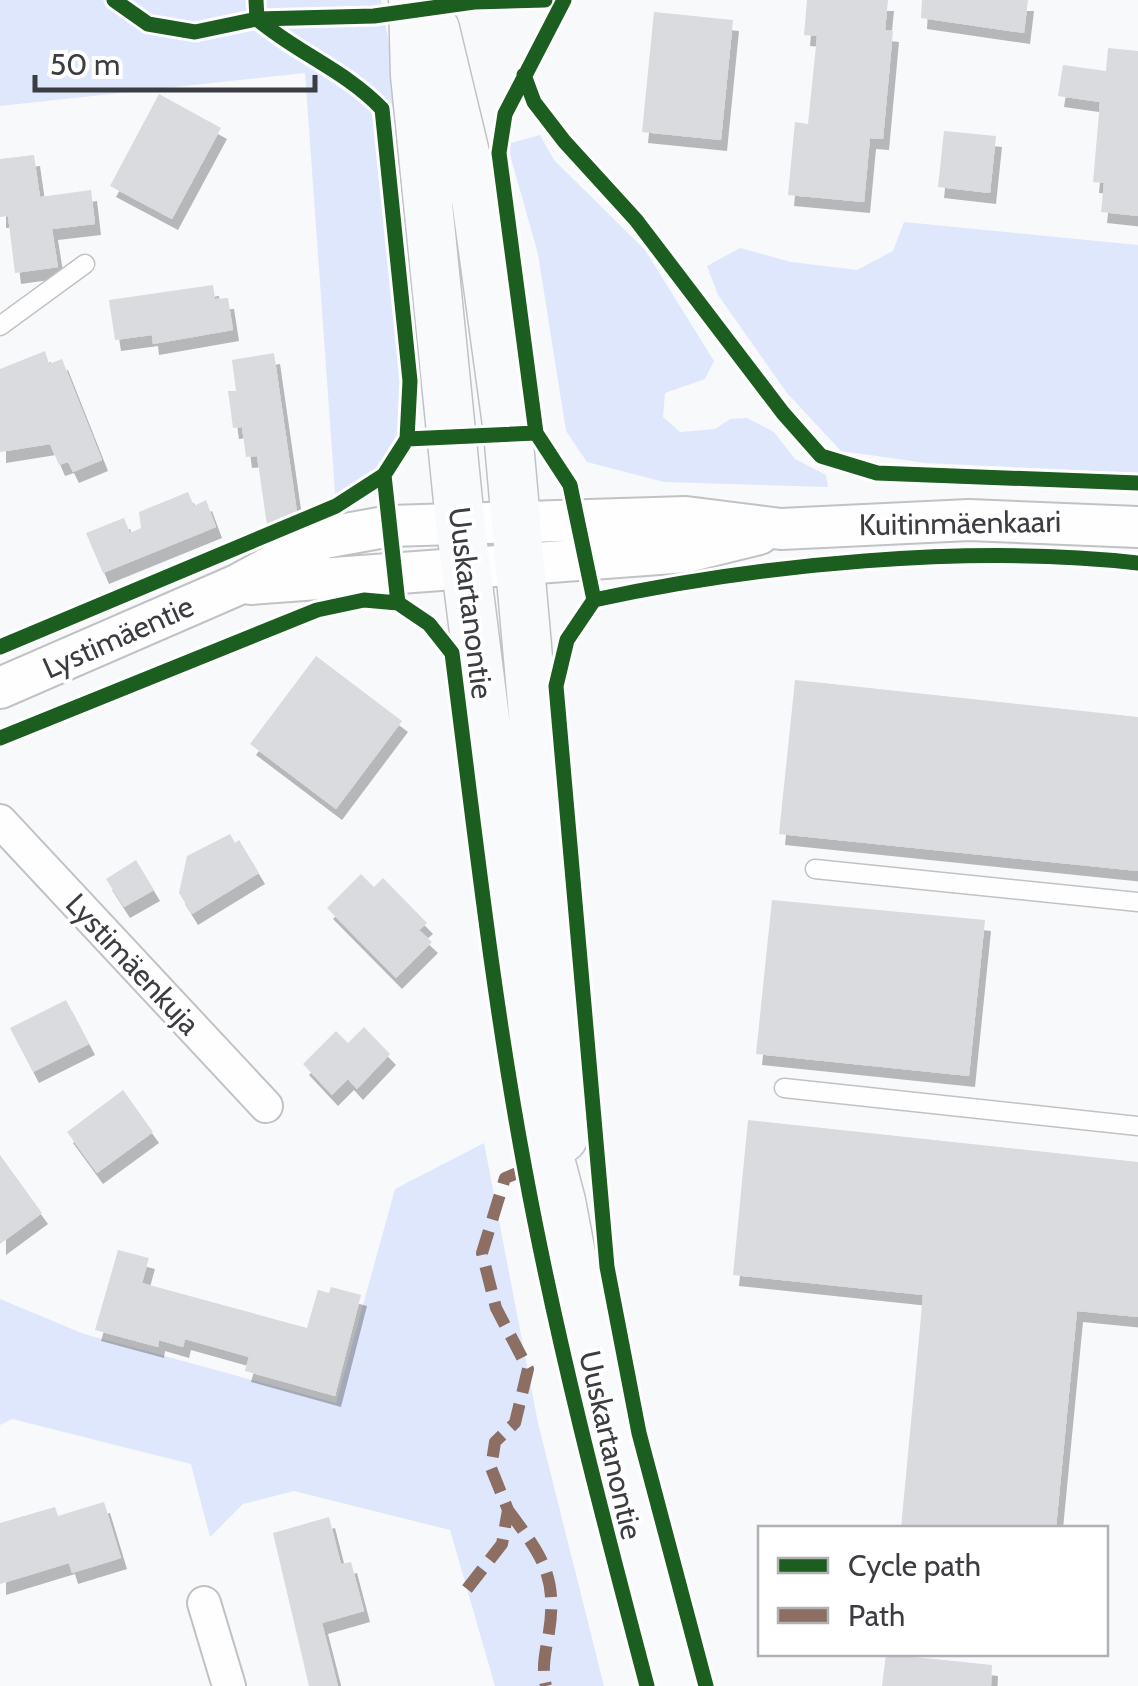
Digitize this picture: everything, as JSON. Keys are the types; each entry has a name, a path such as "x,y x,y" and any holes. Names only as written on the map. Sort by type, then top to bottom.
{"main road":[{"name":"Uuskartanontie","path":"413,0 415,75 460,521 532,1091 561,1201 604,1423 672,1686"},
{"name":"Uuskartanontie","path":"428,0 476,199 497,337 521,566 565,1089 561,1201"}],"street":[{"name":"Kuitinmäenkaari","path":"516,520 686,517 781,529 969,520 1138,527"},
{"name":"Lystimäentie","path":"0,688 237,585 324,538 460,521 516,520"},
{"name":"Kuitinmäenkaari","path":"521,566 686,552 781,529"},
{"name":"Lystimäentie","path":"237,585 521,566"},
{"name":"Lystimäenkuja","path":"0,820 266,1106"},
{"path":"204,1602 229,1686"}],"lane":[{"path":"0,326 85,264"},
{"path":"816,868 1138,902"},
{"path":"784,1088 1138,1126"}],"shaded area":[{"path":"0,0 381,0 396,83 387,166 410,381 407,439 384,475 336,506 305,73 0,106"},
{"path":"540,135 554,160 645,250 714,361 705,379 665,393 663,417 680,432 715,429 730,419 747,418 774,432 795,459 826,475 828,487 664,482 587,462 566,431 538,254 507,144"},
{"path":"904,222 1138,245 1138,473 926,463 841,451 787,393 718,295 707,266 740,248 791,262 857,270 893,251"},
{"path":"484,1143 538,1423 604,1686 495,1686 450,1530 294,1491 243,1504 210,1537 191,1464 12,1419 0,1425 0,1299 84,1334 336,1403 395,1189"}],"building":[{"path":"807,0 888,0 885,30 893,31 883,139 870,138 864,202 788,195 795,122 808,124 817,36 804,35"},
{"path":"922,0 1028,0 1024,33 921,18"},
{"path":"654,12 733,20 721,140 642,132"},
{"path":"1108,48 1138,51 1138,216 1101,212 1104,183 1093,182 1100,102 1058,96 1063,65 1106,71"},
{"path":"159,94 221,128 172,219 110,186"},
{"path":"944,131 996,136 990,193 938,187"},
{"path":"34,155 40,197 91,190 95,224 52,229 58,267 15,273 8,216 0,217 0,159"},
{"path":"213,285 215,299 228,298 233,330 153,344 152,335 115,340 109,300"},
{"path":"45,351 49,364 62,359 102,460 73,472 68,462 59,465 50,444 0,452 0,369"},
{"path":"274,353 297,512 267,525 257,456 246,457 242,427 233,428 228,391 236,391 232,360"},
{"path":"188,492 194,506 206,500 216,527 103,573 86,533 124,518 130,533 141,528 139,512"},
{"path":"316,656 402,721 336,809 250,744"},
{"path":"795,680 1138,717 1138,871 779,834"},
{"path":"230,834 235,843 239,840 259,873 192,914 179,893 187,856"},
{"path":"136,860 154,890 124,907 106,879"},
{"path":"361,874 374,887 383,878 427,923 419,930 432,942 396,978 327,908"},
{"path":"772,900 985,920 969,1076 756,1054"},
{"path":"66,1000 89,1044 33,1072 10,1028"},
{"path":"364,1027 390,1054 357,1089 348,1079 332,1095 303,1064 336,1031 348,1043"},
{"path":"123,1090 153,1132 97,1173 67,1132"},
{"path":"748,1120 1138,1162 1138,1317 1077,1311 1056,1526 901,1526 923,1295 733,1275"},
{"path":"0,1155 42,1213 0,1244"},
{"path":"118,1250 149,1258 142,1283 307,1328 318,1290 329,1293 331,1287 361,1295 335,1396 245,1371 249,1357 185,1339 183,1347 159,1340 158,1347 95,1330"},
{"path":"104,1502 121,1558 72,1573 69,1563 0,1584 0,1523 55,1507 58,1516"},
{"path":"329,1517 341,1564 351,1562 364,1611 322,1623 338,1686 309,1686 273,1533"},
{"path":"886,1656 992,1665 991,1686 882,1686"}],"marked path":[{"path":"467,1589 502,1544 508,1510 491,1468 495,1442 515,1423 528,1369 496,1308 482,1253 505,1178 525,1170"},
{"path":"508,1510 537,1553 548,1580 551,1612 544,1666 546,1686"}],"cycle path":[{"path":"114,0 148,24 195,32 257,19 374,16 474,2 545,0"},
{"path":"0,647 336,506 384,475 407,439 410,381 382,109 353,84 257,19 256,0"},
{"path":"564,0 505,114 499,153 536,433 570,485 594,600 567,640 556,686 607,1267 639,1433 706,1686"},
{"path":"524,75 534,102 564,141 636,220 783,413 821,456 877,473 1138,483"},
{"path":"407,439 536,433"},
{"path":"0,738 317,610 364,600 398,603 384,475"},
{"path":"594,600 725,576 865,561 1006,556 1138,563"},
{"path":"398,603 429,624 452,653 494,977 525,1170 566,1365 647,1686"}]}
